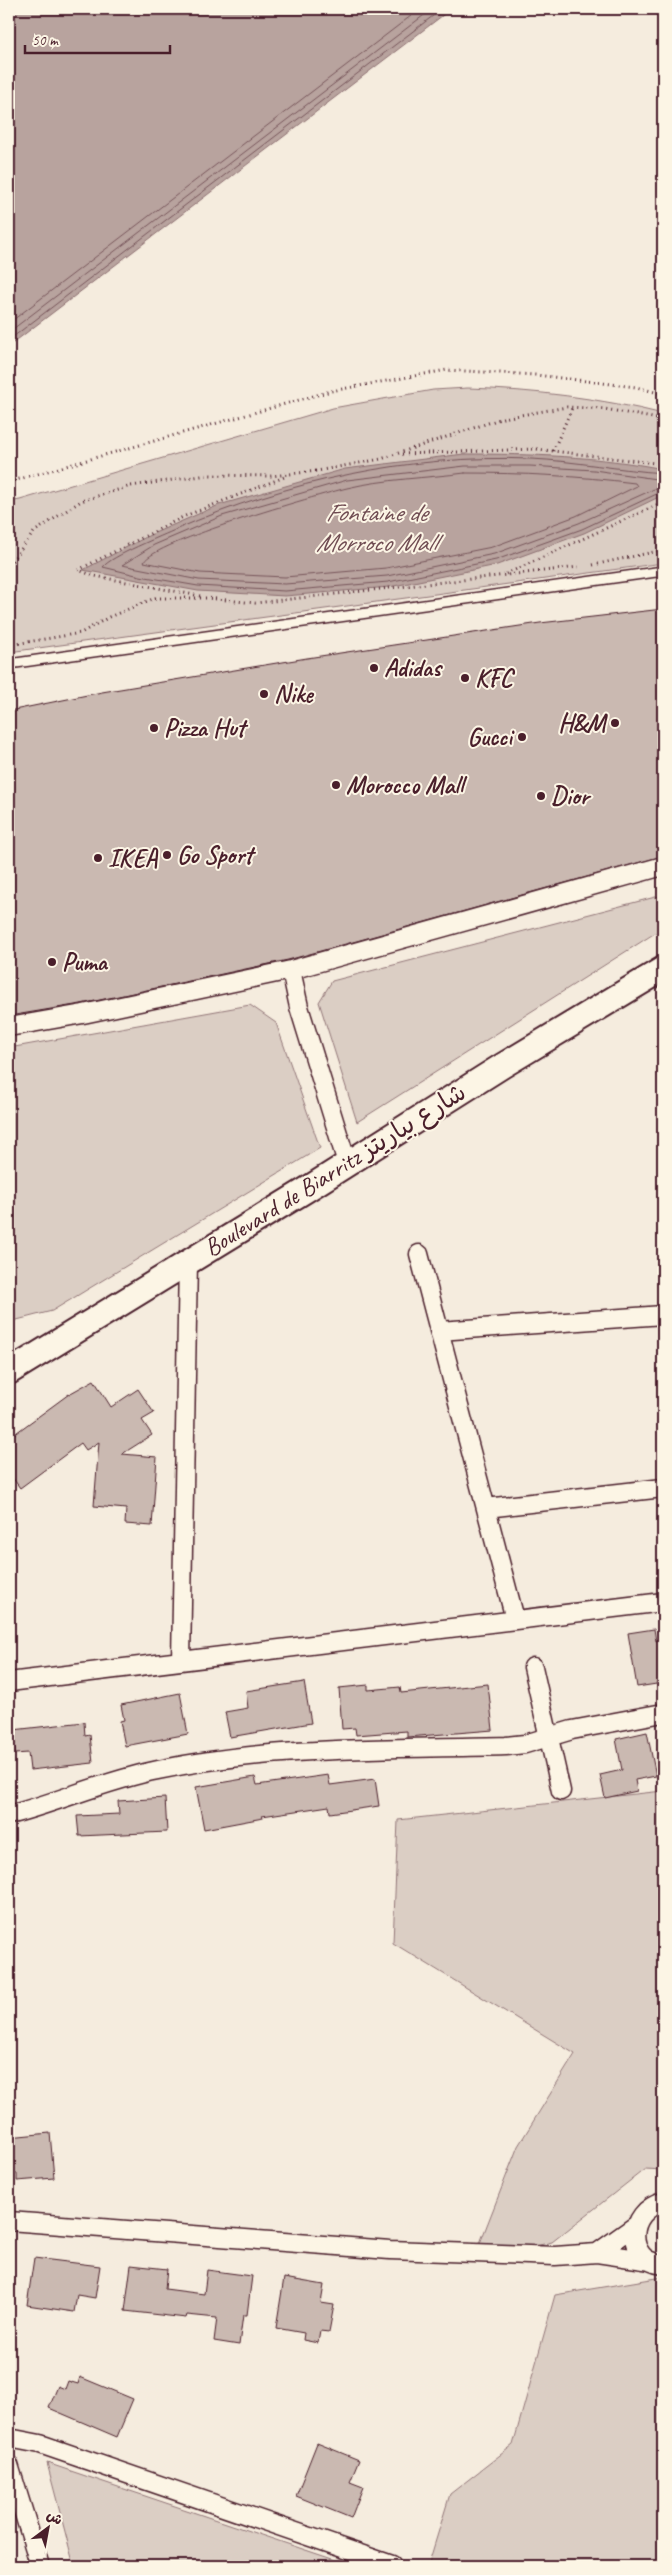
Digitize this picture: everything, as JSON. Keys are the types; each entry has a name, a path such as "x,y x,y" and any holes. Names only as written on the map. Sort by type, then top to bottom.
{"street":[{"path":"9,1027 93,1012 291,970 663,866"},
{"name":"Boulevard de Biarritz شارع بياريتز","path":"9,1372 663,969"},
{"path":"291,970 299,1007 347,1163"},
{"path":"419,1254 515,1619"},
{"path":"181,1661 188,1261"},
{"path":"439,1331 663,1315"},
{"path":"486,1508 663,1488"},
{"path":"9,1682 663,1602"},
{"path":"533,1667 561,1791"},
{"path":"9,1815 43,1806 128,1778 193,1764 312,1751 506,1746 549,1738 598,1725 663,1713"},
{"path":"597,2253 636,2226 646,2210 663,2202"},
{"path":"9,2221 399,2250 554,2256 597,2253 657,2263"},
{"path":"636,2226 637,2246 657,2263"},
{"path":"9,2438 40,2444 235,2509 392,2565"},
{"path":"9,2465 40,2566"}],"lane":[{"path":"9,664 663,571"}],"path":[{"path":"9,482 331,391 447,370 536,375 636,387 663,394"},
{"path":"553,451 572,408"},
{"path":"395,455 503,418 572,408 605,410 663,420"},
{"path":"9,565 34,532 81,501 131,486 208,475 271,476 292,474 395,455 536,449 663,464"},
{"path":"292,474 185,516 78,570 94,576 209,598 255,603 588,566 663,550"},
{"path":"504,575 663,502"},
{"path":"9,644 81,633 108,617 155,598 209,598"}],"shaded area":[{"path":"468,388 566,396 615,403 663,414 663,563 9,652 9,502 333,408 433,390"},
{"path":"663,895 663,928 357,1122 319,1002 332,981"},
{"path":"250,1005 276,1023 320,1148 52,1311 9,1322 9,1048"},
{"path":"663,1791 663,2170 645,2169 552,2242 473,2261 518,2146 575,2054 393,1943 398,1820"},
{"path":"663,2277 663,2566 428,2566 450,2494 513,2445 555,2295"},
{"path":"47,2463 353,2566 74,2566"}],"water":[{"path":"9,9 451,9 9,346"},
{"name":"Fontaine de Morroco Mall","path":"464,454 564,457 614,461 663,469 663,495 584,533 497,565 389,587 285,596 198,591 83,570 150,535 219,505 345,469"}],"building":[{"name":"Morocco Mall","path":"663,609 663,856 288,960 81,1004 9,1016 9,711 102,692 307,658 540,623"},
{"path":"94,1380 111,1407 138,1389 154,1413 142,1420 152,1435 122,1454 157,1457 152,1526 125,1524 126,1509 94,1506 99,1442 86,1450 81,1443 20,1488 9,1473 9,1438 69,1394"},
{"path":"654,1629 656,1641 663,1640 663,1683 637,1687 628,1633"},
{"path":"304,1682 311,1723 230,1737 225,1712 248,1708 246,1691"},
{"path":"488,1684 493,1730 407,1737 407,1731 356,1735 355,1728 342,1729 339,1688 368,1685 368,1690 400,1687 401,1693"},
{"path":"180,1693 188,1734 125,1746 120,1721 124,1720 121,1705"},
{"path":"84,1722 85,1736 90,1735 93,1763 30,1770 28,1753 15,1754 13,1730"},
{"path":"647,1732 656,1776 635,1780 637,1791 605,1798 600,1775 622,1770 616,1739"},
{"path":"328,1775 330,1785 375,1779 379,1806 330,1813 329,1806 262,1816 263,1818 204,1829 196,1787 255,1777 257,1785"},
{"path":"165,1798 167,1832 79,1836 77,1816 119,1814 118,1801"},
{"path":"50,2133 54,2178 17,2181 17,2173 9,2174 9,2137"},
{"path":"34,2258 100,2266 95,2298 77,2295 74,2312 27,2305"},
{"path":"131,2265 167,2269 165,2289 204,2294 207,2270 252,2276 247,2315 243,2315 239,2345 214,2341 217,2318 187,2315 186,2318 125,2311"},
{"path":"284,2278 324,2285 321,2303 334,2305 329,2332 320,2331 318,2343 303,2340 304,2333 276,2328"},
{"path":"80,2377 133,2399 117,2437 49,2408 58,2386 65,2389 68,2381 78,2384"},
{"path":"317,2443 359,2460 350,2482 363,2487 351,2518 296,2496"}],"place":[{"name":"Adidas","path":"374,668"},
{"name":"KFC","path":"465,678"},
{"name":"Nike","path":"264,694"},
{"name":"H&M","path":"615,723"},
{"name":"Pizza Hut","path":"154,728"},
{"name":"Gucci","path":"522,737"},
{"name":"Morocco Mall","path":"336,785"},
{"name":"Dior","path":"541,796"},
{"name":"Go Sport","path":"167,855"},
{"name":"IKEA","path":"98,858"},
{"name":"Puma","path":"52,962"}]}
